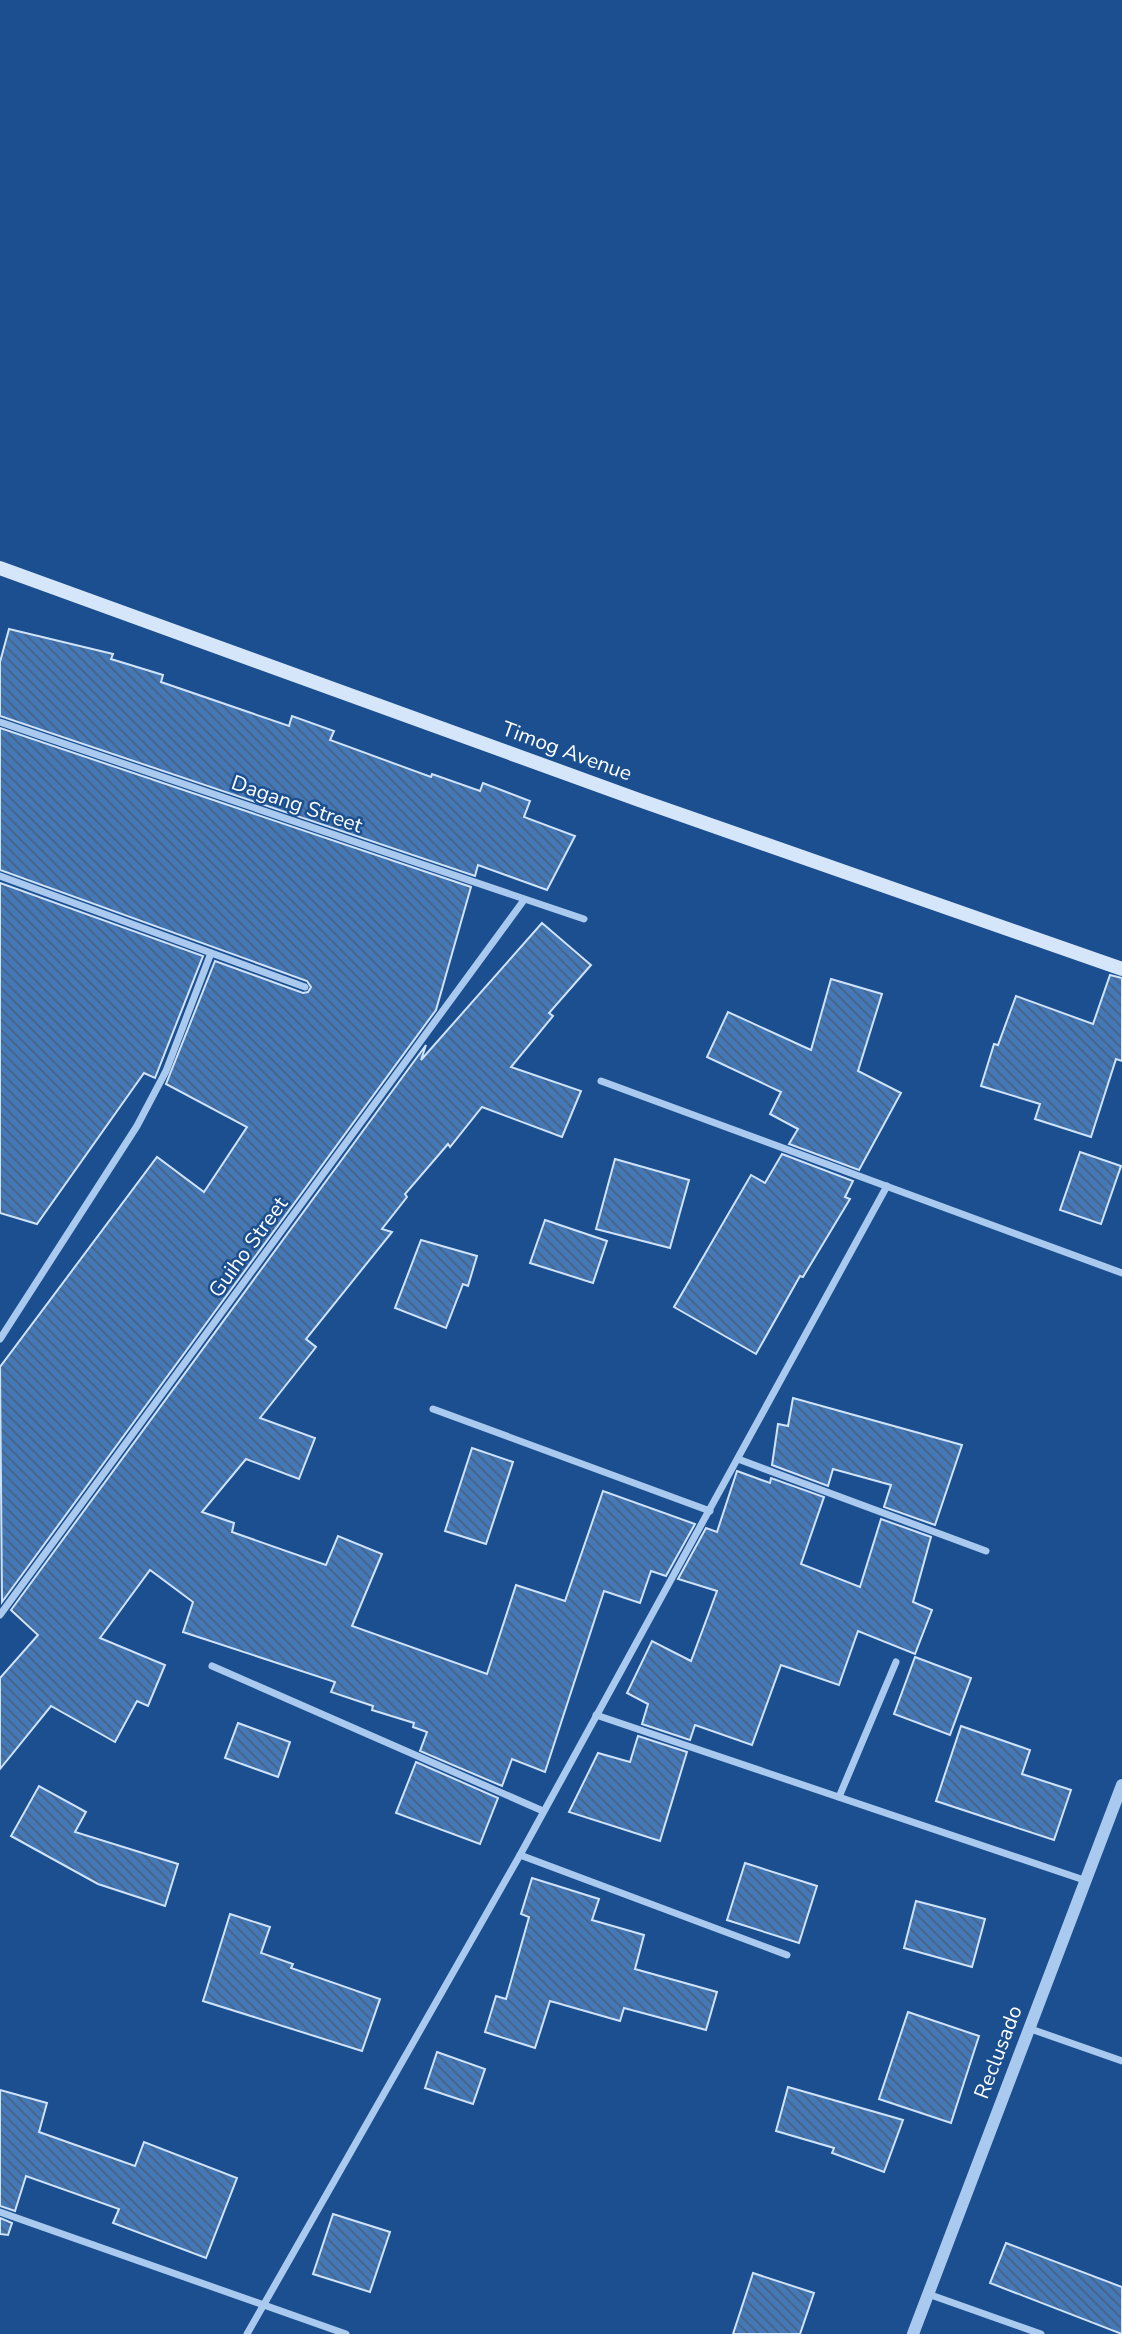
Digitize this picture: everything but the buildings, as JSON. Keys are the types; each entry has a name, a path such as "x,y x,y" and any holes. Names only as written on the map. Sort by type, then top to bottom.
{"main road":[{"name":"Timog Avenue","path":"0,568 639,800 1122,969"}],"street":[{"name":"Dagang Street","path":"0,722 584,919"},
{"path":"0,876 305,987"},
{"name":"Guiho Street","path":"0,1615 524,900"},
{"path":"0,1339 137,1125 166,1071 211,953"},
{"path":"601,1081 1122,1273"},
{"path":"247,2334 520,1855 887,1186"},
{"path":"433,1409 710,1511"},
{"path":"738,1459 986,1550"},
{"path":"839,1797 896,1662"},
{"path":"212,1666 543,1811"},
{"path":"596,1715 1084,1880"},
{"name":"Reclusado","path":"913,2334 1122,1785"},
{"path":"520,1855 787,1955"},
{"path":"1028,2028 1122,2061"},
{"path":"0,2212 346,2334"},
{"path":"928,2294 1041,2334"}]}
